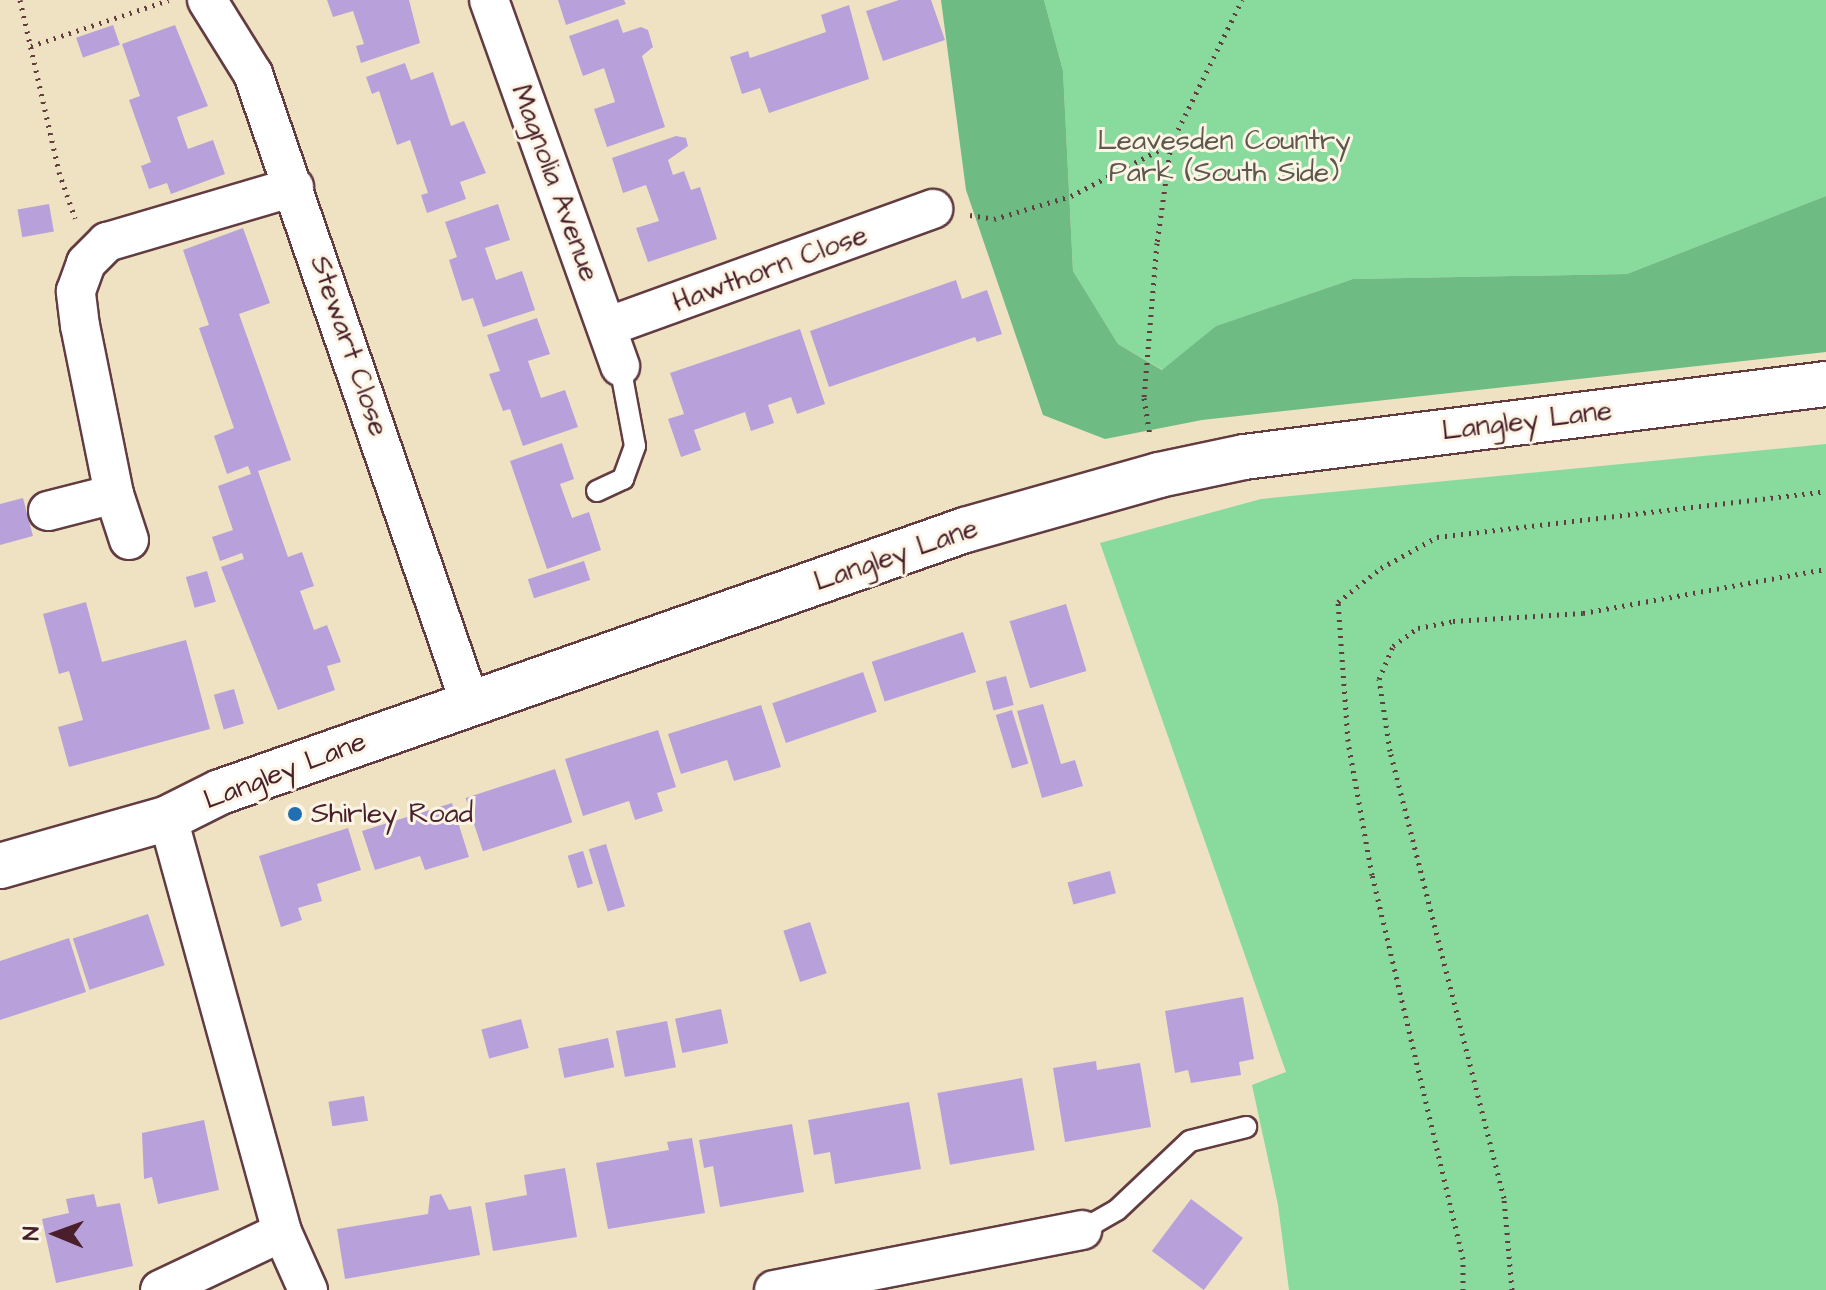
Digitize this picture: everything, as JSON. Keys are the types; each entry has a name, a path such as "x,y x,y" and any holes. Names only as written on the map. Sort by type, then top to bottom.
{"street":[{"name":"Stewart Close","path":"207,0 253,74 470,703"},
{"name":"Magnolia Avenue","path":"489,0 620,366"},
{"path":"129,540 114,494 76,291 96,253 121,237 184,223 294,187"},
{"name":"Hawthorn Close","path":"607,327 933,209"},
{"name":"Langley Lane","path":"0,866 168,818 220,792 965,530 1159,475 1244,457 1826,384"},
{"path":"48,511 114,494"},
{"path":"168,818 282,1232 308,1290"},
{"path":"774,1290 1082,1230"},
{"path":"160,1290 282,1232"}],"lane":[{"path":"597,491 623,479 634,456 633,413 620,366"},
{"path":"1082,1230 1117,1210 1190,1141 1246,1127"}],"path":[{"path":"20,0 59,172 80,231 96,253"},
{"path":"31,46 169,0"},
{"path":"1159,475 1144,398 1157,243 1171,144 1242,0"},
{"path":"933,209 994,219 1071,196 1171,144"},
{"path":"1463,1290 1463,1259 1356,786 1338,602 1381,568 1437,537 1826,491"},
{"path":"1512,1290 1501,1183 1390,751 1379,679 1393,646 1418,628 1453,621 1583,613 1826,569"}],"green space":[{"path":"941,0 1044,0 1063,71 1073,271 1118,344 1162,370 1216,326 1353,279 1627,274 1826,196 1826,352 1202,420 1105,439 1043,415 966,190"},
{"name":"Leavesden Country Park (South Side)","path":"1044,0 1826,0 1826,196 1627,274 1353,279 1216,326 1163,370 1118,344 1073,271 1063,71"},
{"path":"1826,444 1826,1290 1289,1290 1278,1205 1252,1085 1286,1072 1100,543 1261,499"}],"building":[{"path":"327,0 409,0 420,43 361,63 356,46 364,44 353,11 333,17"},
{"path":"558,0 624,0 626,4 566,25"},
{"path":"899,0 931,0 945,40 883,61 866,11"},
{"path":"849,5 869,79 769,113 760,88 742,94 730,57 748,51 750,58 826,32 821,15"},
{"path":"618,19 623,33 641,27 648,30 653,47 642,56 665,127 607,147 594,109 615,102 604,68 583,76 569,36"},
{"path":"113,25 120,45 83,58 76,38"},
{"path":"175,25 208,106 177,117 183,135 188,149 213,140 225,174 171,194 167,183 149,189 141,166 151,162 129,100 140,96 122,44"},
{"path":"405,63 411,80 433,72 451,126 464,121 486,173 460,182 466,199 427,213 421,195 428,193 410,140 397,145 379,91 372,94 366,77"},
{"path":"676,136 686,138 688,146 668,160 673,175 684,171 691,190 700,187 717,239 648,262 636,228 659,221 646,185 623,193 612,158"},
{"path":"49,204 54,232 22,237 17,210"},
{"path":"498,204 510,240 485,248 496,280 522,271 535,310 483,327 473,298 462,301 449,260 457,257 445,222"},
{"path":"243,228 270,303 239,314 291,460 258,471 288,557 302,552 314,586 300,591 314,630 327,625 341,662 327,666 335,690 278,710 221,567 244,559 242,553 220,561 212,537 233,530 218,486 251,474 248,466 227,474 214,436 234,428 199,328 209,325 183,250"},
{"path":"956,280 962,299 987,290 1002,334 977,342 975,337 829,387 810,331"},
{"path":"537,318 550,354 528,361 541,398 565,390 578,427 523,446 510,409 503,411 489,374 500,371 487,335"},
{"path":"800,329 825,404 797,414 791,397 768,405 774,423 751,431 745,412 694,430 701,450 681,457 668,419 684,414 670,373"},
{"path":"562,443 574,479 560,484 572,518 589,512 601,550 547,569 510,461"},
{"path":"23,498 33,536 0,545 0,504"},
{"path":"584,561 590,580 534,598 528,579"},
{"path":"207,571 216,602 195,608 186,577"},
{"path":"86,602 102,662 186,640 210,729 69,767 58,727 83,720 69,671 59,674 43,614"},
{"path":"1066,604 1086,671 1030,688 1010,621"},
{"path":"963,632 976,672 885,702 872,662"},
{"path":"863,672 877,712 786,743 772,703"},
{"path":"1006,676 1014,705 993,710 986,681"},
{"path":"234,689 244,724 224,729 214,695"},
{"path":"1043,704 1061,764 1075,760 1083,786 1042,798 1017,711"},
{"path":"761,705 781,767 734,781 727,760 681,774 668,734"},
{"path":"1012,710 1028,764 1012,769 996,715"},
{"path":"658,730 676,787 657,793 663,811 635,820 629,801 583,816 565,759"},
{"path":"555,769 572,822 483,851 466,798"},
{"path":"452,803 469,857 425,870 420,856 375,870 362,831"},
{"path":"348,828 361,870 317,884 322,901 298,908 302,920 281,927 259,856"},
{"path":"606,844 625,906 608,911 589,849"},
{"path":"583,851 593,884 578,888 568,856"},
{"path":"1110,871 1116,893 1073,905 1067,882"},
{"path":"148,914 165,965 90,990 73,938"},
{"path":"810,922 827,973 800,982 783,931"},
{"path":"69,938 86,992 0,1020 0,961"},
{"path":"1243,997 1254,1059 1239,1062 1241,1075 1191,1083 1188,1070 1175,1073 1165,1011"},
{"path":"721,1009 728,1043 682,1053 675,1019"},
{"path":"521,1019 529,1048 489,1059 481,1030"},
{"path":"667,1021 676,1067 625,1077 616,1031"},
{"path":"608,1038 614,1067 564,1078 558,1049"},
{"path":"1096,1061 1097,1070 1140,1063 1151,1127 1065,1142 1053,1068"},
{"path":"1022,1078 1035,1150 950,1165 937,1093"},
{"path":"364,1096 368,1121 332,1126 328,1102"},
{"path":"909,1102 921,1169 835,1184 830,1152 814,1155 808,1120"},
{"path":"204,1120 219,1190 158,1204 152,1177 144,1179 142,1133"},
{"path":"792,1124 804,1192 720,1207 713,1166 704,1168 699,1140"},
{"path":"692,1138 705,1213 608,1229 596,1163 669,1150 667,1142"},
{"path":"565,1168 577,1237 493,1251 485,1203 527,1195 524,1175"},
{"path":"94,1194 97,1207 120,1203 133,1266 56,1283 42,1219 69,1213 66,1199"},
{"path":"441,1194 449,1210 471,1206 480,1255 345,1279 337,1229 428,1214 430,1196"},
{"path":"1191,1199 1243,1238 1204,1290 1152,1251"}],"place":[{"name":"Shirley Road","path":"295,814"}]}
